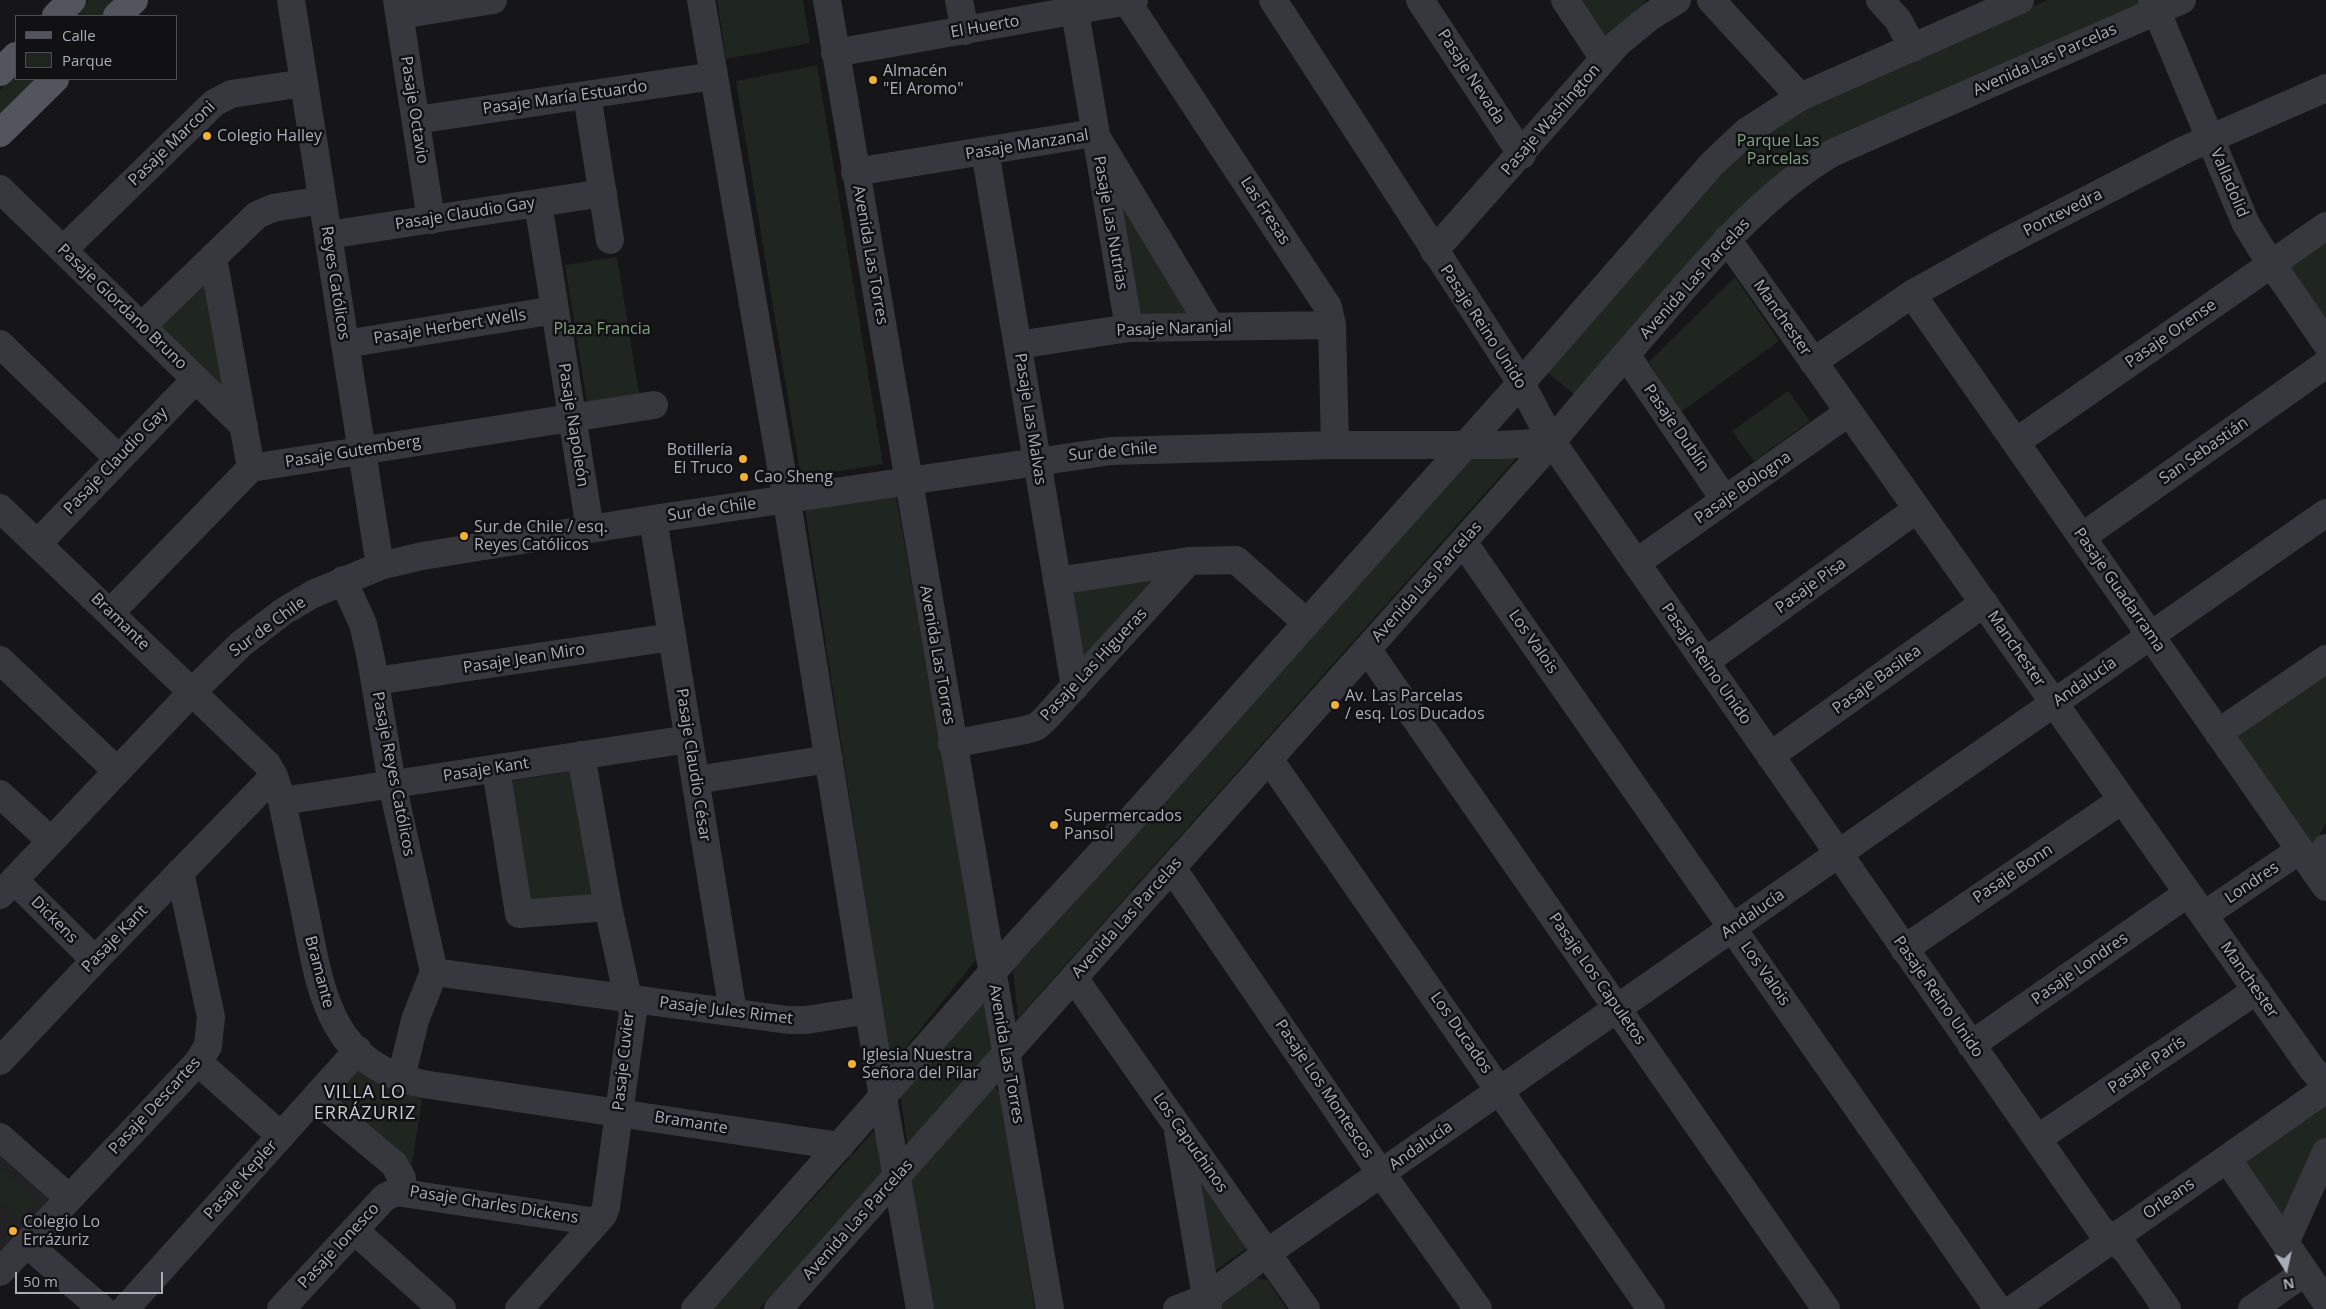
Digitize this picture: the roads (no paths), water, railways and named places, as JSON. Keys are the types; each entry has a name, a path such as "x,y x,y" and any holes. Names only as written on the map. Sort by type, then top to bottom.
{"main road":[{"path":"57,15 72,0"},
{"path":"118,15 134,0"},
{"path":"0,133 54,80"}],"street":[{"name":"Reyes Católicos","path":"291,0 380,566"},
{"path":"398,8 493,0"},
{"path":"701,0 829,759 882,1098 898,1176 920,1309"},
{"name":"Avenida Las Torres","path":"827,0 952,744 1050,1309"},
{"path":"960,0 965,31"},
{"name":"Pasaje Reino Unido","path":"1273,0 1521,384 1552,442 2100,1228 2126,1250 2167,1309"},
{"name":"Pasaje Nevada","path":"1420,0 1522,155"},
{"path":"1565,0 1604,59"},
{"name":"Pasaje Washington","path":"1434,251 1522,155 1604,59 1634,29 1677,0"},
{"path":"1712,0 1800,97"},
{"path":"1880,0 1898,20 1913,48"},
{"path":"695,1309 992,972 1111,842 1521,384 1712,164 1746,132 1800,97 2020,0"},
{"name":"Avenida Las Parcelas","path":"778,1309 1552,442 1588,396 1726,239 1804,170 1832,153 2154,6 2182,0"},
{"name":"El Huerto","path":"835,53 965,31 1074,6 1129,1"},
{"name":"Las Fresas","path":"1129,1 1328,307 1332,324 1335,444"},
{"name":"Pasaje Las Nutrias","path":"1074,6 1094,132 1129,328"},
{"name":"Valladolid","path":"2154,6 2246,224 2271,264 2326,343"},
{"name":"Pasaje Octavio","path":"398,8 431,220"},
{"name":"Pasaje María Estuardo","path":"416,120 714,76"},
{"name":"Pasaje Marconi","path":"64,250 214,103 231,94 304,83"},
{"name":"Pontevedra","path":"1814,362 1912,294 1998,246 2184,150 2326,88"},
{"path":"587,95 610,240"},
{"name":"Pasaje Manzanal","path":"855,172 1094,132 1211,327"},
{"name":"Pasaje Las Malvas","path":"985,151 1075,687"},
{"name":"Pasaje Giordano Bruno","path":"0,189 244,426"},
{"name":"Pasaje Claudio Gay","path":"328,235 603,193"},
{"path":"142,326 261,212 322,200"},
{"name":"Pasaje Napoleón","path":"538,203 590,529"},
{"name":"Pasaje Orense","path":"2016,442 2326,226"},
{"name":"Manchester","path":"1726,239 2312,1069 2318,1075 2326,1078"},
{"path":"110,613 251,468 213,257"},
{"name":"Pasaje Guadarrama","path":"1912,294 2218,733 2313,849 2320,880"},
{"name":"Pasaje Herbert Wells","path":"345,344 555,310"},
{"name":"Pasaje Naranjal","path":"1018,345 1129,328 1332,324"},
{"path":"0,344 119,459"},
{"name":"Pasaje Dublín","path":"1626,355 1725,500"},
{"name":"San Sebastián","path":"2082,538 2326,364"},
{"name":"Pasaje Claudio Gay","path":"37,544 196,379"},
{"name":"Pasaje Gutemberg","path":"251,468 654,405"},
{"name":"Pasaje Bologna","path":"1636,563 1849,412"},
{"name":"Sur de Chile","path":"7,887 192,691 257,630 313,594 380,566 422,556 590,529 1074,455 1145,448 1335,444 1465,445 1552,442"},
{"name":"Bramante","path":"0,508 258,753 278,788 325,1003 340,1030 370,1062 401,1078 423,1084 840,1146"},
{"name":"Pasaje Pisa","path":"1705,662 1917,509"},
{"name":"Andalucía","path":"1177,1309 1207,1303 1267,1253 2326,513"},
{"name":"Pasaje Claudio César","path":"653,519 733,1012"},
{"name":"Los Valois","path":"1463,542 1998,1309"},
{"path":"1057,581 1189,561 1236,560 1307,623"},
{"name":"Pasaje Las Higueras","path":"952,744 1036,726 1044,720 1189,561"},
{"name":"Pasaje Reyes Católicos","path":"343,580 362,624 375,681 392,784 434,972"},
{"name":"Pasaje Basilea","path":"1770,756 1984,603"},
{"name":"Pasaje Jean Miro","path":"375,681 672,637"},
{"name":"Pasaje Los Capuletos","path":"1367,649 1826,1309"},
{"path":"2218,733 2326,659"},
{"path":"0,660 117,771"},
{"name":"Pasaje Kant","path":"0,1060 180,872 278,788 392,784 689,739"},
{"name":"Pasaje Cuvier","path":"519,1309 597,1222 606,1207 633,1011 628,998 608,907 582,755"},
{"path":"696,780 829,759"},
{"name":"Los Ducados","path":"1269,759 1651,1309"},
{"path":"496,768 519,914 608,907"},
{"path":"0,794 50,841"},
{"name":"Pasaje Bonn","path":"1904,948 2122,800"},
{"name":"Londres","path":"2204,915 2313,849"},
{"name":"Pasaje Los Montescos","path":"1172,868 1381,1173 1478,1309"},
{"name":"Pasaje Descartes","path":"0,1272 198,1062 208,1046 211,1017 180,872"},
{"name":"Dickens","path":"7,887 95,960"},
{"name":"Pasaje Londres","path":"1971,1045 2188,893"},
{"path":"401,1078 415,1020 434,972"},
{"name":"Pasaje Jules Rimet","path":"434,972 788,1020 806,1020 869,1010"},
{"name":"Los Capuchinos","path":"1074,978 1306,1309"},
{"name":"Pasaje París","path":"2037,1139 2257,990"},
{"name":"Pasaje Kepler","path":"125,1309 358,1050"},
{"path":"198,1062 281,1136"},
{"name":"Orleans","path":"2012,1309 2326,1089"},
{"name":"Pasaje Charles Dickens","path":"315,1098 394,1164 402,1178 402,1192 597,1222"},
{"path":"1176,1124 1207,1303"},
{"path":"0,1137 69,1198"},
{"path":"2285,1243 2326,1152"},
{"path":"2227,1158 2326,1302"},
{"name":"Pasaje Ionesco","path":"281,1309 385,1197 402,1192"},
{"path":"354,1230 442,1309"},
{"path":"26,1243 102,1309"},
{"path":"2252,1309 2305,1272"}],"place":[{"name":"Almacén \"El Aromo\"","path":"873,80"},
{"name":"Colegio Halley","path":"207,136"},
{"name":"Botillería El Truco","path":"743,459"},
{"name":"Cao Sheng","path":"744,477"},
{"name":"Sur de Chile / esq. Reyes Católicos","path":"464,536"},
{"name":"Av. Las Parcelas / esq. Los Ducados","path":"1335,705"},
{"name":"Supermercados Pansol","path":"1054,825"},
{"name":"Iglesia Nuestra Señora del Pilar","path":"852,1064"},
{"name":"Colegio Lo Errázuriz","path":"13,1231"}],"district":[{"name":"VILLA LO ERRÁZURIZ","path":"365,1103"}],"park label":[{"name":"Parque Las Parcelas","path":"1778,150"},
{"name":"Plaza Francia","path":"602,329"}]}
